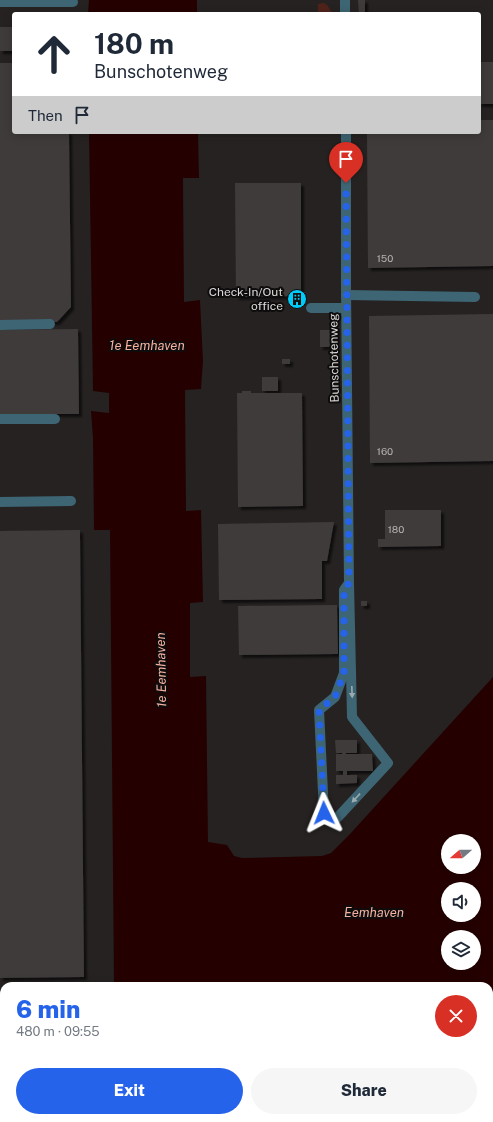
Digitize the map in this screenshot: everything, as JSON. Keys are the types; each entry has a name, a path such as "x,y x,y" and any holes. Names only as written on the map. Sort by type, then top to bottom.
{"street":[{"path":"345,0 345,12"},
{"path":"0,2 73,2"},
{"name":"Bunschotenweg","path":"346,134 346,308 352,717 388,763 338,817 332,820 326,819 324,813 319,710 335,697 344,673 344,590 349,583"},
{"path":"346,295 474,297"},
{"path":"311,308 346,308"},
{"path":"0,325 50,324"},
{"path":"0,419 55,419"},
{"path":"0,502 71,502"}],"shaded area":[{"path":"324,3 332,12 318,12 318,4"}],"water":[{"path":"89,0 197,0 197,12 88,12"},
{"path":"89,134 198,134 199,178 183,178 184,302 200,300 203,361 201,389 185,390 186,511 201,510 203,602 190,603 190,677 206,676 208,842 227,845 234,856 242,858 322,856 331,853 493,677 493,982 114,982 110,530 94,530 93,438 91,411 109,413 109,393 93,391"}],"building":[{"path":"358,0 365,0 365,12 359,12"},
{"path":"0,27 12,27 12,51 0,51"},
{"path":"481,62 493,62 493,104 481,104"},
{"path":"0,63 12,63 12,134 69,134 71,307 57,322 0,322"},
{"path":"481,120 493,120 493,266 368,268 367,134 481,134"},
{"path":"235,183 301,183 301,296 236,297"},
{"name":"Check-In/Out office","path":"291,298 302,298 302,301 291,301"},
{"path":"493,314 493,461 370,463 369,316"},
{"path":"78,329 79,414 0,414 0,330"},
{"path":"320,330 332,330 332,347 320,347"},
{"path":"282,359 290,359 290,364 282,364"},
{"path":"262,377 278,377 278,391 262,391"},
{"path":"242,391 251,391 251,393 302,393 303,506 238,507 237,393 242,393"},
{"path":"385,510 441,510 441,546 378,547 378,539 385,539"},
{"path":"334,522 327,561 322,561 322,599 219,600 218,524"},
{"path":"80,530 84,977 0,978 0,531"},
{"path":"361,601 367,601 367,606 361,606"},
{"path":"337,605 338,654 239,655 238,606"},
{"path":"335,740 357,740 357,753 346,754 372,754 373,771 347,771 347,775 357,775 357,783 336,784 336,775 343,775 343,771 336,771 336,754 342,753 336,753"}],"place":[{"name":"Check-In/Out office","path":"297,299"}],"route":[{"path":"324,813 319,710 335,697 344,673 344,590 349,583 346,183"}],"water label":[{"name":"1e Eemhaven","path":"147,345"},
{"name":"1e Eemhaven","path":"161,670"},
{"name":"Eemhaven","path":"374,912"}]}
